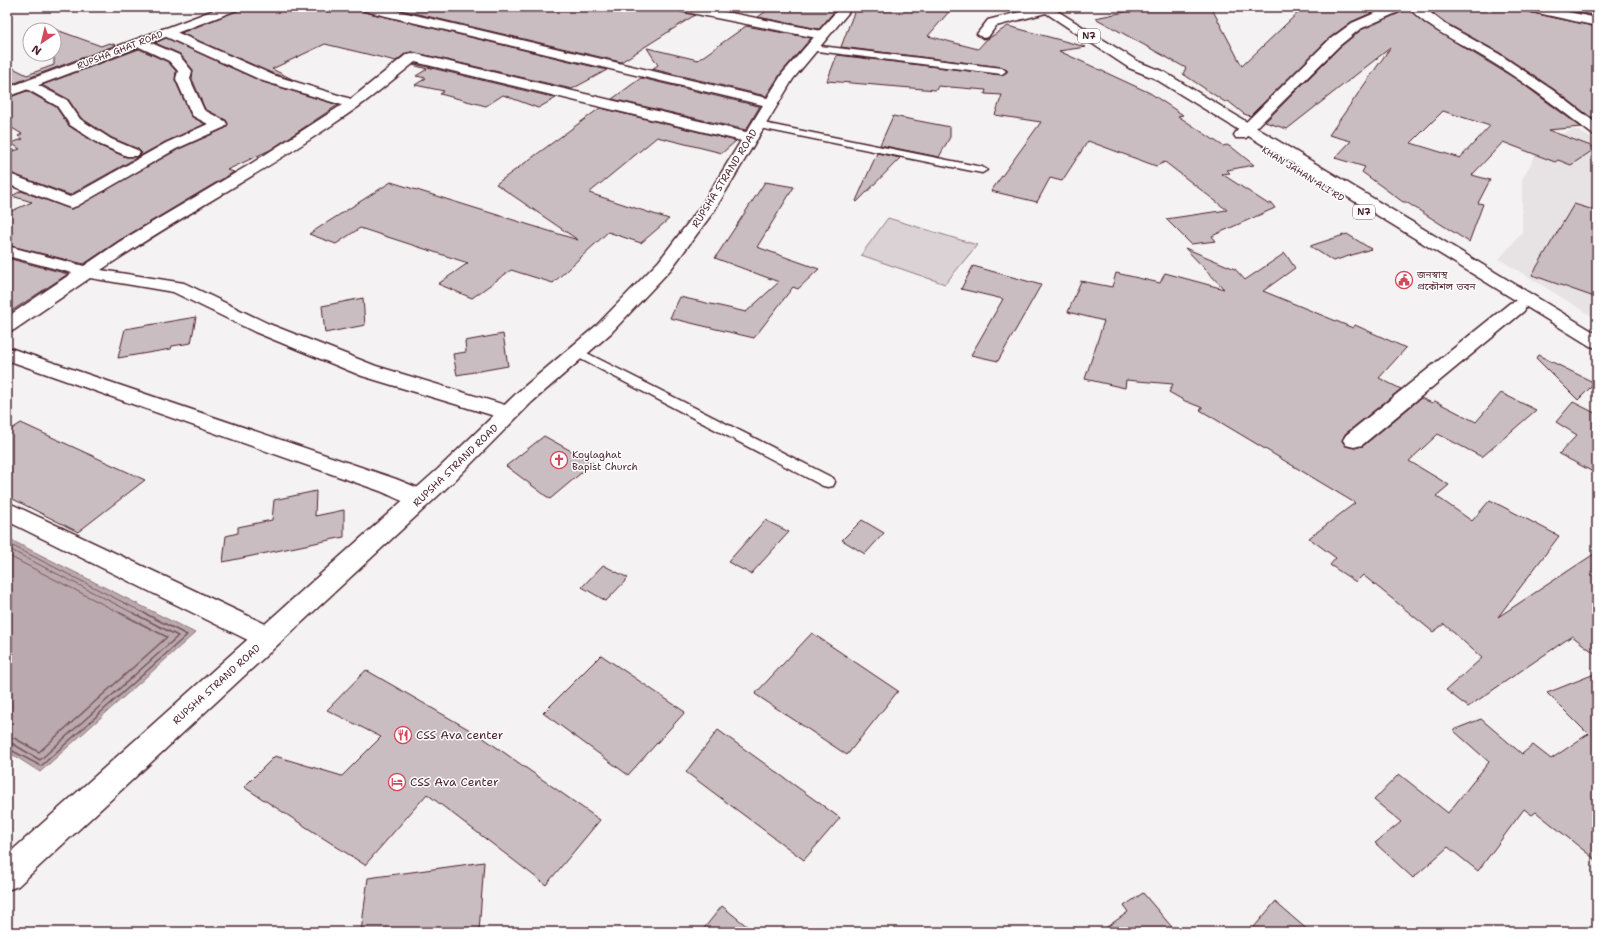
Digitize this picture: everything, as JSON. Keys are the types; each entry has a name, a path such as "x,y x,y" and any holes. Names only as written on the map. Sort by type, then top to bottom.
{"main road":[{"name":"RUPSHA GHAT ROAD","path":"7,93 233,7"},
{"path":"365,7 772,103"},
{"path":"681,7 817,41"},
{"name":"RUPSHA STRAND ROAD","path":"7,875 420,498 508,413 604,329 665,265 708,208 787,77 847,7"},
{"path":"1244,132 1334,43 1356,26 1399,7"},
{"path":"1416,7 1441,27 1494,57 1549,94 1597,131"},
{"path":"1528,7 1597,22"},
{"path":"983,34 992,23 1045,8"},
{"name":"KHAN JAHAN ALI RD","path":"1045,8 1134,65 1147,78 1244,132 1597,342"},
{"path":"167,32 268,78 353,104"},
{"path":"7,178 71,203 171,146 220,124 198,113 183,80 185,71 174,58 140,42"},
{"path":"7,326 89,272 125,246 255,168 353,104 412,57 754,132"},
{"path":"30,85 62,103 75,122 106,142 132,153"},
{"name":"KHAN JAHAN ALI RD","path":"1244,132 1517,307 1597,356"},
{"path":"7,251 89,272 178,287 262,328 369,371 508,413"},
{"path":"1354,440 1517,307"},
{"path":"7,353 388,485 420,498"},
{"path":"7,511 267,637"}],"lane":[{"path":"817,41 1002,71"},
{"path":"754,132 982,170"},
{"path":"577,352 828,482"}],"shaded area":[{"path":"1574,129 1597,141 1597,319 1499,259 1522,233 1522,180 1542,143"},
{"path":"888,218 977,245 945,284 861,255"}],"water":[{"path":"7,538 195,633 40,772 7,751"}],"building":[{"path":"246,7 358,7 365,12 607,70 572,89 412,52 406,53 396,61 325,44 272,69 294,80 274,74 181,33"},
{"path":"388,7 674,7 681,12 695,15 621,62"},
{"path":"772,7 838,7 819,29 758,17"},
{"path":"856,7 953,7 928,36 978,49 986,40 1008,26 1086,47 1059,51 1150,93 1183,115 1178,116 1223,146 1227,145 1234,149 1254,165 1227,170 1230,173 1222,174 1268,204 1271,203 1275,208 1212,236 1216,241 1191,244 1166,219 1227,210 1165,162 1156,166 1088,141 1062,181 1050,178 1037,202 991,191 1041,122 995,115 1002,95 985,94 986,90 938,86 936,90 827,81 837,55 1002,75 1007,72 1007,70 1002,67 841,47"},
{"path":"1150,7 1211,7 1242,66 1304,7 1385,7 1351,22 1328,39 1250,116 1244,114 1228,101 1225,102 1183,74 1186,68 1095,18"},
{"path":"1406,7 1424,23 1516,79 1581,127 1548,130 1596,148 1571,165 1558,160 1555,162 1503,142 1472,175 1490,180 1478,203 1483,204 1469,242 1406,202 1403,202 1362,172 1365,167 1335,158 1351,141 1329,135 1390,48 1287,129 1265,122 1340,47 1361,30 1404,11","holes":["1443,111 1490,126 1460,158 1411,143"]},
{"path":"1425,7 1521,7 1524,11 1597,27 1597,122 1555,90 1500,53 1446,23"},
{"path":"1552,7 1597,7 1597,16"},
{"path":"746,26 811,38 781,73 766,96 652,69 658,65 647,48 698,60"},
{"path":"62,32 101,46 109,43 116,45 7,86 7,65 27,75 54,65 54,62 62,62"},
{"path":"166,38 263,82 338,105 270,150 227,170 234,172 118,241 84,264 7,245 7,213 32,202 12,196 21,191 71,209 177,150 226,128 228,123 226,120 205,109 192,79 193,70 180,54 155,43"},
{"path":"139,49 168,62 176,71 175,80 190,114 192,117 205,124 165,142 138,157 142,153 138,149 112,138 81,118 68,99 42,85"},
{"path":"415,64 556,98 538,108 503,95 486,106 440,94 444,91 415,85 426,78 416,76 427,69 413,65"},
{"path":"641,78 760,106 746,130 612,99"},
{"path":"27,91 56,107 69,126 100,146 126,157 138,157 70,195 7,172 7,153 20,149 11,143 23,139 18,136 22,134 7,125 7,98"},
{"path":"600,108 736,141 722,153 657,137 589,193 669,219 641,243 608,232 553,283 511,270 472,298 438,284 468,263 360,228 336,244 309,234 391,182 578,240 496,184"},
{"path":"893,116 950,127 950,137 939,157 880,145"},
{"path":"877,153 900,158 857,202 856,201"},
{"path":"765,182 794,187 757,247 819,269 798,289 793,287 754,338 670,318 680,297 746,312 779,282 715,258"},
{"path":"1574,204 1597,211 1597,298 1532,275"},
{"path":"1347,234 1371,249 1333,261 1310,246"},
{"path":"1185,248 1235,269 1245,280 1285,253 1295,268 1263,291 1353,328 1355,325 1406,348 1379,378 1401,389 1345,434 1342,441 1346,446 1354,448 1363,446 1421,398 1432,403 1435,401 1476,422 1501,393 1536,410 1482,457 1438,434 1409,461 1449,485 1436,496 1472,521 1490,500 1559,536 1498,617 1597,552 1597,655 1572,636 1468,707 1446,690 1482,658 1444,624 1433,632 1363,575 1356,582 1330,565 1336,558 1309,538 1355,503 1200,410 1203,408 1185,401 1169,392 1173,384 1126,380 1125,388 1085,379 1104,321 1068,312 1081,281 1112,287 1116,273 1160,283 1165,273 1224,289"},
{"path":"7,258 68,274 7,314"},
{"path":"973,266 1041,285 998,361 971,355 1003,299 961,289"},
{"path":"363,298 365,325 325,333 322,306"},
{"path":"196,317 191,343 172,346 171,349 118,358 125,329"},
{"path":"503,334 508,366 457,375 453,354 466,352 465,341"},
{"path":"1538,355 1595,383 1578,400 1536,358"},
{"path":"1573,402 1597,414 1597,474 1559,454 1577,435 1556,422"},
{"path":"21,423 145,480 78,532 7,496 7,432"},
{"path":"544,436 593,463 550,499 506,466"},
{"path":"316,491 315,516 344,510 344,537 223,562 226,536 238,533 238,527 272,520 274,500"},
{"path":"765,520 789,532 751,574 728,562"},
{"path":"862,520 884,533 865,554 842,540"},
{"path":"603,565 628,578 606,601 582,587"},
{"path":"812,633 898,691 847,755 755,694"},
{"path":"601,655 685,712 628,775 543,713"},
{"name":"CSS Ava Center","path":"366,670 482,737 600,820 546,885 427,794 365,865 244,787 275,756 342,776 381,737 327,710"},
{"path":"1597,673 1597,861 1536,812 1532,815 1524,809 1478,871 1448,847 1413,878 1375,843 1401,822 1374,800 1399,774 1448,813 1489,762 1453,730 1481,719 1522,754 1533,745 1551,759 1588,734 1547,693"},
{"path":"718,730 840,818 804,860 686,772"},
{"path":"484,862 479,932 361,932 368,878"},
{"path":"1143,893 1176,932 1100,932 1128,912 1124,906"},
{"path":"1275,902 1310,932 1250,932"},
{"path":"722,906 754,932 701,932"}],"place":[{"name":"জনস্বাস্থ প্রকৌশল ভবন","path":"1404,280"},
{"name":"Koylaghat Bapist Church","path":"559,460"},
{"name":"CSS Ava center","path":"403,735"},
{"name":"CSS Ava Center","path":"397,782"}]}
